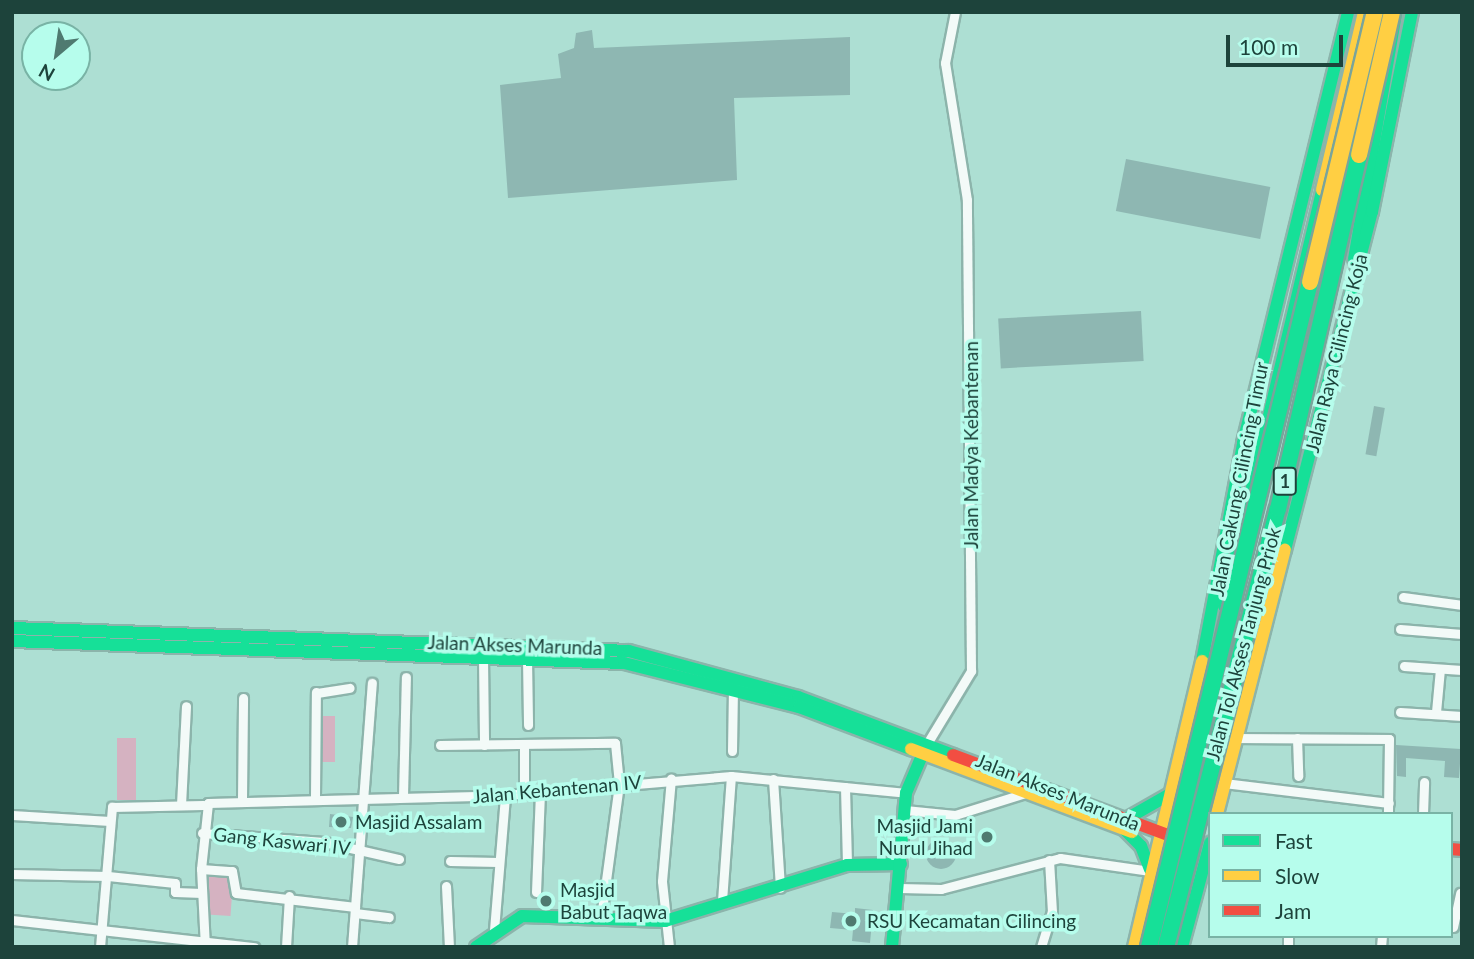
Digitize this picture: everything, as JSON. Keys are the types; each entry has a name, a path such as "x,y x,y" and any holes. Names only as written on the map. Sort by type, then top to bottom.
{"main road":[{"name":"Jalan Cakung Cilincing Timur","path":"1134,947 1157,833 1171,791 1199,677 1243,443 1348,12"},
{"path":"1199,677 1209,658 1364,12"},
{"name":"Jalan Tol Akses Tanjung Priok","path":"1149,947 1375,12"},
{"path":"1356,265 1354,230 1394,12"},
{"name":"Jalan Tol Akses Tanjung Priok","path":"1166,947 1278,509 1394,12"},
{"name":"Jalan Raya Cilincing Koja","path":"1218,808 1356,265 1412,12"},
{"name":"Jalan Akses Marunda","path":"12,628 605,647 749,681 1125,823"},
{"name":"Jalan Akses Marunda","path":"12,641 527,659 599,658 733,689 924,748 1025,793 1157,833 1207,842"},
{"name":"Jalan Madya Kebantenan","path":"892,947 900,888 906,801 924,748"},
{"path":"1150,870 1141,846 1125,823 1171,791 1180,797 1218,808"},
{"path":"1182,947 1202,894 1207,842"},
{"path":"480,945 494,930 532,915 665,921 722,901 780,888 847,865 901,864"}],"street":[{"name":"Jalan Madya Kebantenan","path":"924,748 971,671 967,200 945,53 955,12"},
{"path":"1403,597 1462,605"},
{"path":"1400,629 1462,634"},
{"path":"483,657 484,745"},
{"path":"527,659 528,725"},
{"path":"1404,666 1462,670"},
{"path":"1436,712 1440,668"},
{"path":"403,796 406,677"},
{"path":"352,947 362,849 372,683"},
{"path":"315,797 317,692 350,688"},
{"path":"732,751 733,689"},
{"path":"243,698 243,799"},
{"path":"181,805 186,706"},
{"path":"1400,712 1436,712 1462,716"},
{"path":"1236,738 1389,739 1388,812"},
{"path":"1297,738 1298,776"},
{"path":"440,745 614,743 619,784 601,917"},
{"path":"524,746 524,794"},
{"path":"722,901 731,776"},
{"name":"Jalan Kebantenan IV","path":"110,821 115,804 181,805 243,799 505,795 671,778 731,776 845,788 955,815 1025,793"},
{"path":"669,947 665,921 671,778"},
{"path":"773,779 780,888"},
{"path":"1423,812 1424,782"},
{"path":"1224,783 1389,803"},
{"path":"845,788 847,865"},
{"path":"536,892 540,792"},
{"path":"494,930 505,795"},
{"path":"205,804 201,869 205,943"},
{"path":"12,815 110,821 108,876 100,947"},
{"name":"Gang Kaswari IV","path":"202,833 362,849 399,859"},
{"path":"1041,947 1052,912 1049,860"},
{"path":"900,888 942,889 1049,860 1150,870"},
{"path":"450,861 498,862"},
{"path":"201,869 232,871 236,893 289,896 390,918"},
{"path":"12,874 108,876 202,893"},
{"path":"446,886 449,947"},
{"path":"1455,927 1460,894"},
{"path":"286,947 289,896"},
{"path":"12,920 254,947"}],"shaded area":[{"path":"319,716 335,716 335,762 319,762"},
{"path":"117,738 136,738 136,800 117,800"},
{"path":"203,865 234,867 231,916 200,914"}],"building":[{"path":"592,30 594,48 850,37 850,95 734,98 737,180 508,198 500,85 561,78 558,54 574,48 576,33"},
{"path":"1126,159 1270,187 1260,239 1116,211"},
{"path":"1141,311 1144,361 1001,368 998,318"},
{"path":"1374,406 1385,408 1376,456 1365,454"},
{"path":"1396,745 1461,749 1459,778 1444,777 1445,761 1406,758 1406,777 1397,776"},
{"name":"Masjid Assalam","path":"330,814 353,817 351,828 329,827"},
{"path":"941,839 947,840 955,848 955,860 947,868 941,869 935,868 927,860 926,854 927,848 935,840"},
{"name":"RSU Kecamatan Cilincing","path":"855,908 873,910 870,943 852,941 853,930 830,928 832,912 855,914"}],"traffic: fast":[{"path":"1202,661 1243,443 1348,12"},
{"path":"1354,259 1396,12"},
{"path":"1285,550 1372,212 1412,12"},
{"path":"1166,947 1278,509 1359,155"},
{"path":"1224,606 1322,190"},
{"path":"1149,947 1310,282"},
{"path":"12,628 629,651 798,697 953,755"},
{"path":"12,641 624,663 799,707 911,749"},
{"path":"892,947 906,793 926,746"},
{"path":"1128,818 1170,794"},
{"path":"1123,828 1141,846 1150,869"},
{"path":"1182,947 1208,850"},
{"path":"476,947 522,916 665,921 847,865 901,864"}],"traffic: slow":[{"path":"1322,190 1364,12"},
{"path":"1310,282 1375,12"},
{"path":"1359,155 1392,12"},
{"path":"1218,812 1285,550"},
{"path":"1134,947 1202,661"},
{"path":"911,749 1132,832"}],"traffic: jam":[{"path":"953,755 1171,836"},
{"path":"1453,849 1462,850"}],"place":[{"name":"Masjid Assalam","path":"341,822"},
{"name":"Masjid Jami Nurul Jihad","path":"987,837"},
{"name":"Masjid Babut Taqwa","path":"546,901"},
{"name":"RSU Kecamatan Cilincing","path":"851,921"}]}
